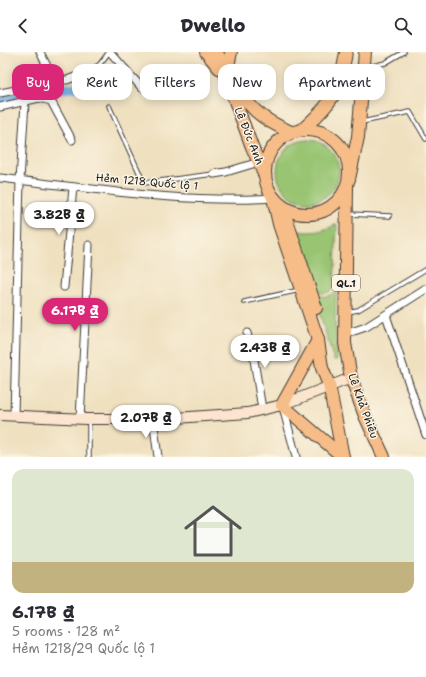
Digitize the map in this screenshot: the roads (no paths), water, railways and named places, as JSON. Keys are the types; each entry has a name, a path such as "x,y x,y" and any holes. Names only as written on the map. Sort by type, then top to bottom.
{"main road":[{"name":"Lê Đức Anh","path":"206,52 220,64"},
{"name":"Lê Đức Anh","path":"217,52 224,64"},
{"name":"Lê Đức Anh","path":"223,52 226,64"},
{"path":"228,64 231,52"},
{"path":"344,64 346,52"},
{"path":"364,64 365,52"},
{"name":"Lê Đức Anh","path":"237,100 264,175"},
{"name":"Lê Đức Anh","path":"245,100 255,112 275,125 297,130"},
{"path":"264,175 266,161 272,148 282,138 297,130 328,105 331,100"},
{"path":"348,183 359,123 361,100"},
{"name":"QL.1","path":"264,175 273,198 282,206 294,212 306,214 319,212 331,207 340,198 348,183 349,162 344,150 335,140 324,133 297,130"},
{"name":"Lê Khả Phiêu","path":"348,183 345,334 351,378 365,416 384,457"},
{"name":"Lê Khả Phiêu","path":"273,198 279,224 318,340 322,368 329,385 343,457"},
{"name":"Lê Khả Phiêu","path":"282,206 321,325 330,364 329,385"},
{"path":"282,405 318,340"},
{"path":"0,416 84,419 153,419 248,413 282,405 329,385 351,378"},
{"path":"282,405 343,457"}],"street":[{"path":"40,52 46,64"},
{"path":"110,52 140,86"},
{"path":"0,93 12,91"},
{"path":"0,108 33,100"},
{"path":"51,100 72,140"},
{"path":"14,416 20,180 25,103"},
{"path":"214,174 259,162"},
{"name":"Hẻm 1218 Quốc lộ 1","path":"0,178 124,192 236,200 273,198"},
{"path":"64,287 73,187"},
{"path":"84,419 89,246"},
{"path":"345,334 366,327 426,288"},
{"path":"386,315 424,422 426,435"},
{"path":"247,333 254,360 262,409"},
{"path":"282,405 296,457"},
{"path":"153,419 158,457"}],"lane":[{"path":"100,64 110,52"},
{"path":"381,64 404,52"},
{"path":"109,106 144,183 214,174"},
{"path":"359,123 410,112 426,139"},
{"path":"347,214 390,216"},
{"path":"345,313 358,310 426,269"},
{"path":"244,302 302,290"},
{"path":"84,419 89,457"}],"waterway":[{"path":"0,101 38,92 72,88"}]}
